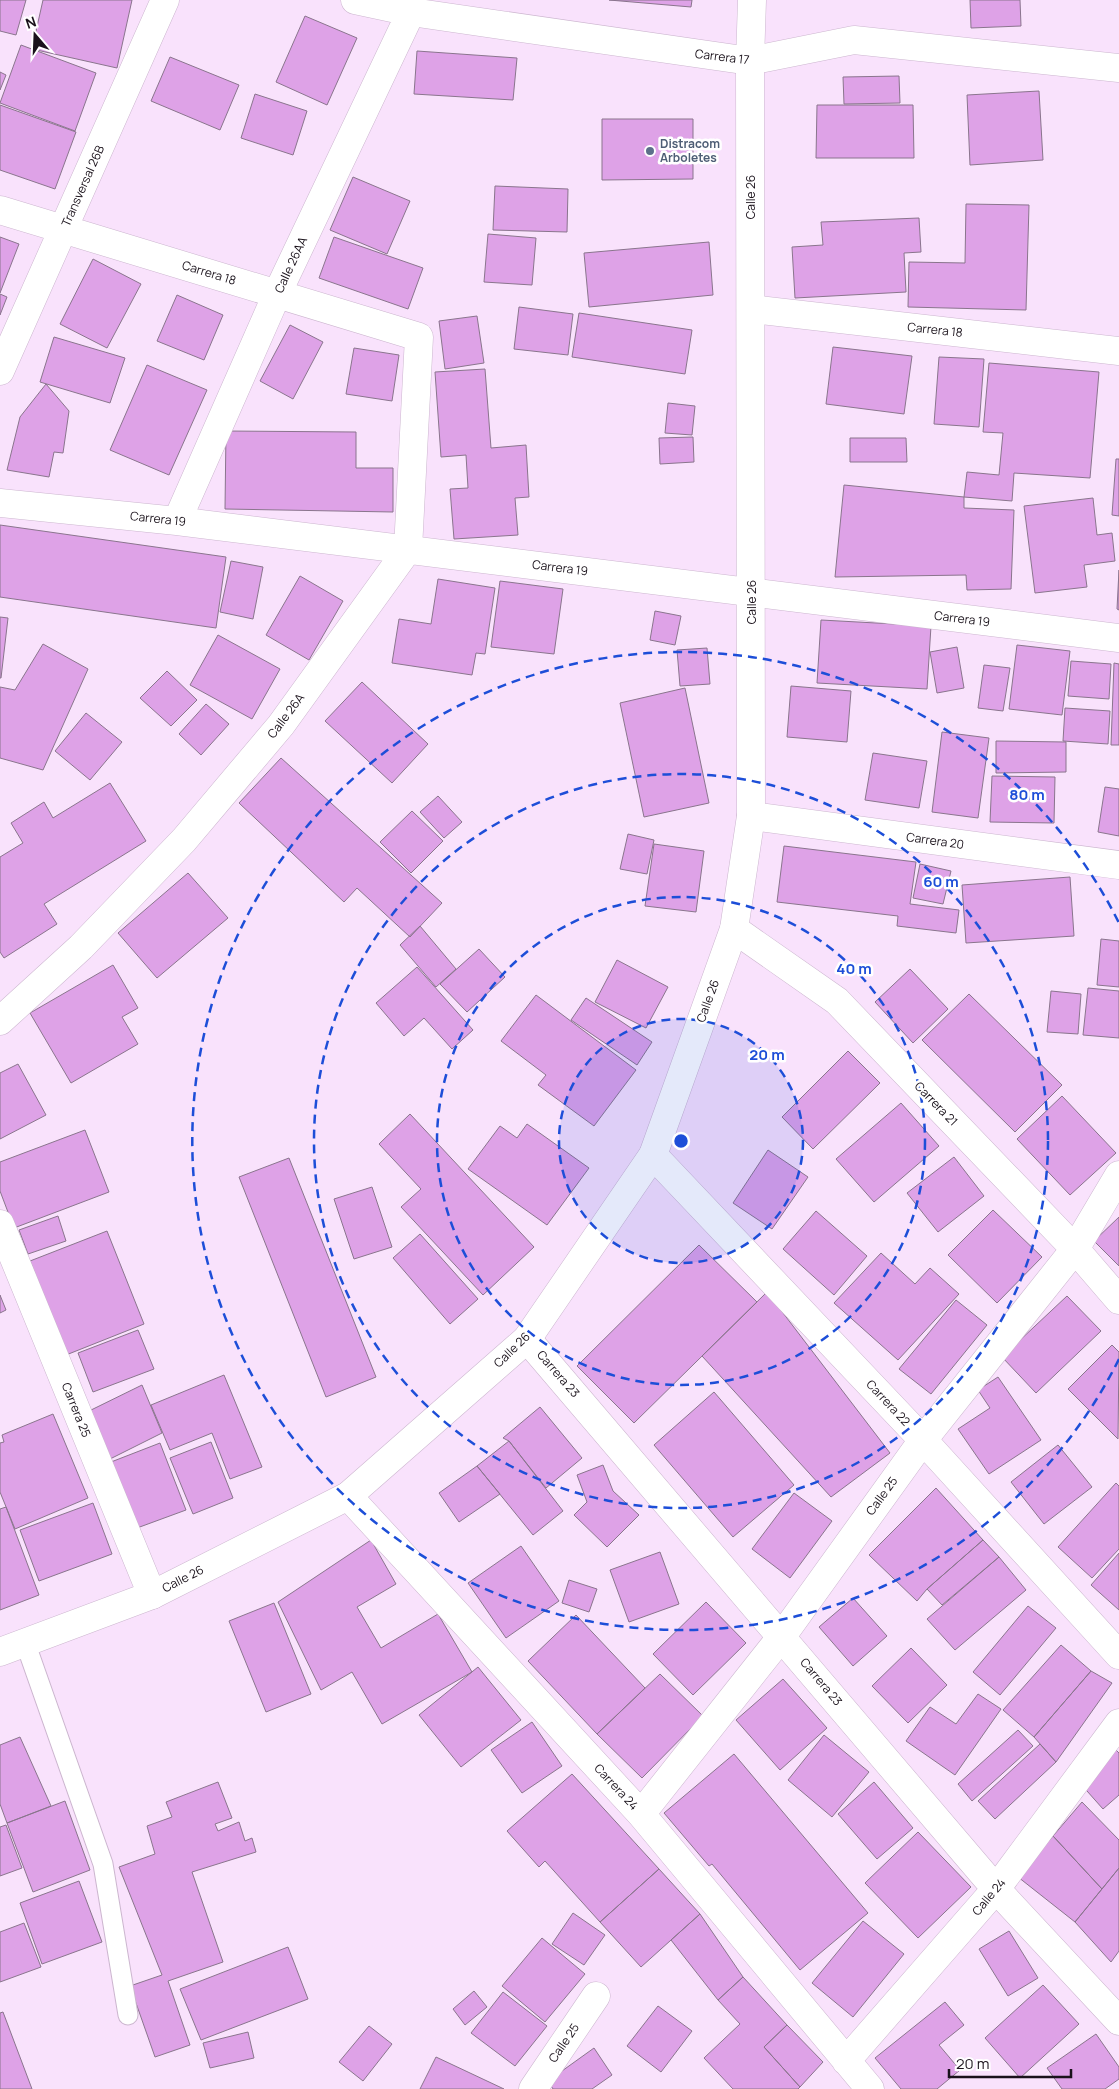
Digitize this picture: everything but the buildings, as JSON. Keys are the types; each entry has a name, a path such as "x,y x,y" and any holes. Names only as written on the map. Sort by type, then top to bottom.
{"street":[{"name":"Transversal 26B","path":"0,371 165,0"},
{"name":"Carrera 17","path":"355,0 410,12 750,62 854,40 1119,68"},
{"name":"Calle 26","path":"12,1647 152,1595 348,1496 528,1338 653,1155 734,929 751,816 750,62 752,0"},
{"name":"Calle 26AA","path":"177,521 277,294 410,12"},
{"name":"Carrera 18","path":"0,210 418,337 408,549"},
{"name":"Carrera 18","path":"751,309 1119,351"},
{"name":"Carrera 19","path":"0,503 177,521 1119,638"},
{"name":"Calle 26A","path":"0,1021 81,947 184,840 281,725 408,549"},
{"name":"Carrera 20","path":"751,816 1119,865"},
{"name":"Carrera 21","path":"734,929 837,1001 1075,1249 1119,1300"},
{"name":"Carrera 22","path":"653,1155 923,1440 1119,1655"},
{"name":"Calle 25","path":"640,1814 782,1636 923,1440 1075,1249 1119,1175"},
{"name":"Carrera 25","path":"0,1224 152,1595"},
{"name":"Carrera 23","path":"528,1338 996,1889 1119,2020"},
{"name":"Carrera 24","path":"348,1496 640,1814 870,2089"},
{"name":"Calle 24","path":"846,2061 996,1889 1119,1723"},
{"name":"Calle 25","path":"533,2089 596,1996"}],"lane":[{"path":"12,1647 103,1864 128,2015"}],"place":[{"name":"Distracom Arboletes","path":"650,151"}]}
